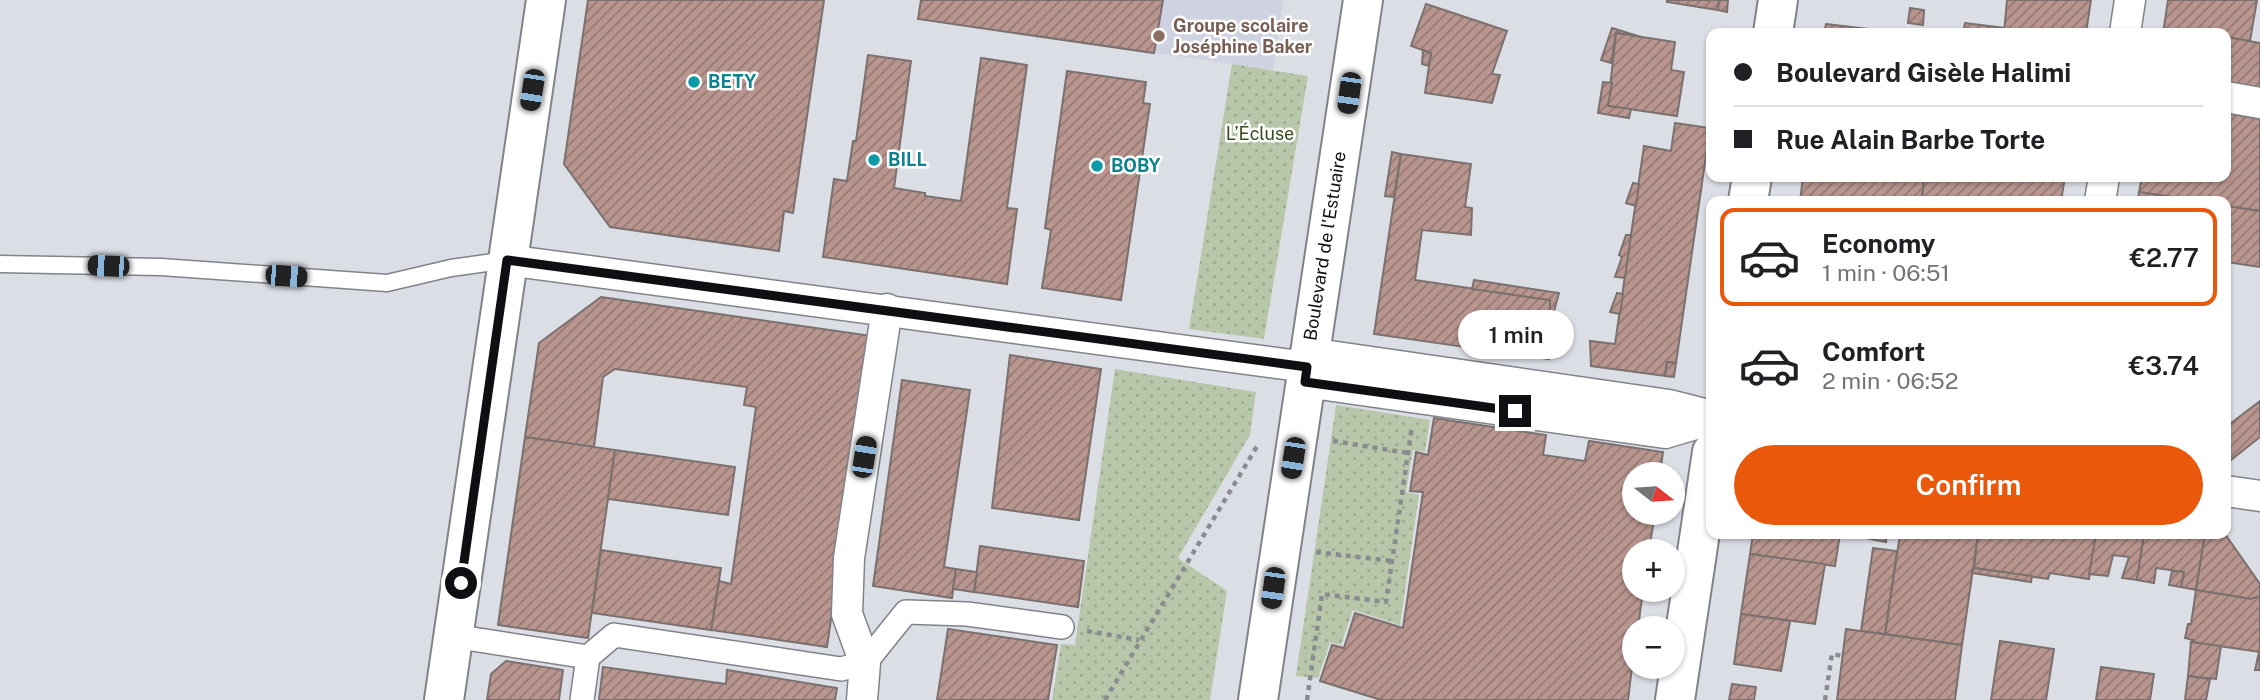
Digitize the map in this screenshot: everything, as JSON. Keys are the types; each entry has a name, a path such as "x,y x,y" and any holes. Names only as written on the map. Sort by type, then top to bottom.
{"main road":[{"path":"444,700 546,0"},
{"name":"Boulevard de l'Estuaire","path":"1258,700 1279,548 1280,437 1307,367 1363,0"},
{"path":"1774,28 1778,0"},
{"path":"1675,700 1706,492"}],"street":[{"path":"2126,28 2130,0"},
{"path":"2231,98 2260,103"},
{"path":"507,260 887,309 1567,405"},
{"path":"862,700 865,663 847,614 849,558 887,309"},
{"path":"1307,367 1416,397 1567,405 1669,405 1706,415"},
{"path":"2231,492 2260,496"},
{"path":"582,700 588,657 614,635 841,669 865,663 906,612 967,614 1062,627"},
{"path":"453,636 588,657"}],"lane":[{"path":"0,264 160,267 387,283 451,268 507,260"}],"path":[{"path":"1307,700 1322,593 1386,602 1416,397"},
{"path":"1105,700 1139,640 1280,437 1408,453"},
{"path":"1279,548 1392,561"},
{"path":"1062,627 1139,640"},
{"path":"1825,700 1832,654 1843,656"}],"shaded area":[{"name":"Groupe scolaire Joséphine Baker","path":"921,0 1283,0 1273,70 918,19"}],"green space":[{"name":"L’Écluse","path":"1232,64 1308,76 1264,339 1189,329"},
{"path":"1115,369 1256,392 1250,435 1178,558 1227,591 1210,700 1052,700 1061,644 1075,645"},
{"path":"1336,405 1430,420 1425,452 1413,450 1406,492 1419,495 1400,625 1353,610 1341,645 1330,642 1318,678 1296,676"}],"building":[{"name":"BETY","path":"588,0 824,0 793,213 784,211 779,251 610,227 564,164"},
{"path":"921,0 1163,0 1154,53 918,19"},
{"path":"1667,0 1719,0 1718,10"},
{"path":"1719,0 1728,0 1727,12 1718,10"},
{"path":"2007,0 2091,0 2087,28 2004,28"},
{"path":"2168,0 2257,0 2250,41 2231,38 2231,28 2164,28"},
{"path":"1426,4 1507,31 1492,74 1500,75 1492,103 1425,93 1431,53 1411,46"},
{"path":"1910,8 1924,10 1923,25 1908,23"},
{"path":"1965,23 2004,28 1964,28"},
{"path":"1826,24 1860,28 1825,28"},
{"path":"1612,28 1641,37 1616,33 1611,63 1601,60"},
{"path":"1616,33 1675,42 1671,70 1684,72 1677,116 1608,106"},
{"path":"2231,38 2260,43 2260,88 2231,83"},
{"path":"1423,50 1431,53 1429,66 1422,64"},
{"name":"BILL","path":"868,55 911,61 894,188 961,201 981,58 1027,65 1007,208 1017,209 1007,284 823,257 834,179 847,181 853,141 856,141"},
{"name":"BOBY","path":"1067,71 1146,82 1143,103 1150,104 1121,300 1042,288 1051,230 1045,228"},
{"path":"1603,82 1612,83 1608,106 1631,109 1629,118 1598,113"},
{"path":"2231,114 2260,119 2260,211 2231,207 2231,196 2165,196 2139,192 2141,182 2231,182"},
{"path":"1675,123 1706,127 1706,156 1676,363 1667,362 1665,376 1591,366 1590,341 1615,344 1644,146 1671,151"},
{"path":"1392,152 1401,154 1394,197 1385,196"},
{"path":"1401,154 1471,164 1465,207 1472,208 1471,235 1422,230 1415,280 1550,300 1549,359 1374,334"},
{"path":"1802,182 1924,182 1922,196 1801,196"},
{"path":"1924,182 2064,182 2062,196 1922,196"},
{"path":"1633,183 1639,184 1636,206 1626,203"},
{"path":"2139,192 2165,196 2139,196"},
{"path":"2231,207 2260,211 2260,267 2231,263"},
{"path":"1626,235 1631,235 1625,278 1615,277 1622,257 1619,255"},
{"path":"1474,280 1559,293 1550,326 1550,300 1472,289"},
{"path":"1617,293 1623,294 1620,314 1610,312"},
{"path":"601,297 872,336 827,647 711,630 719,581 731,584 756,407 744,405 747,387 615,369 603,377 594,447 525,437 539,343"},
{"path":"1010,355 1101,369 1079,520 992,508"},
{"path":"1667,362 1676,363 1674,377 1665,376"},
{"path":"902,380 970,390 944,567 956,569 952,598 873,586"},
{"path":"2260,401 2260,437 2231,460 2231,423"},
{"path":"1434,418 1546,435 1543,455 1585,461 1589,441 1663,452 1662,462 1622,462 1622,525 1653,525 1651,539 1622,539 1622,602 1641,602 1640,616 1622,616 1622,679 1631,679 1628,700 1381,700 1320,681 1332,645 1344,648 1355,613 1403,628 1423,492 1410,491 1416,452 1428,455"},
{"path":"525,437 615,450 588,638 498,625"},
{"path":"615,450 735,467 728,515 608,499"},
{"path":"1752,539 1839,539 1835,566 1750,554"},
{"path":"1899,539 1977,539 1962,645 1885,634"},
{"path":"1977,539 2095,539 2089,579 2050,573 2048,579 1974,568"},
{"path":"2095,539 2143,539 2137,580 2122,578 2129,557 2113,555 2108,576 2089,574"},
{"path":"2143,539 2204,539 2196,590 2181,587 2184,572 2156,568 2154,583 2137,580"},
{"path":"2204,539 2228,539 2260,584 2260,596 2251,599 2196,590"},
{"path":"980,546 1084,561 1078,607 974,592"},
{"path":"1873,548 1897,551 1885,634 1861,631"},
{"path":"601,550 721,568 711,630 592,613"},
{"path":"1750,554 1825,564 1815,624 1741,614"},
{"path":"1974,568 2032,576 2031,582 1972,573"},
{"path":"956,569 977,572 974,592 953,589"},
{"path":"2172,571 2184,572 2181,587 2169,585"},
{"path":"2196,590 2251,599 2260,596 2260,652 2191,642 2193,640 2185,638 2188,624 2191,624"},
{"path":"1741,614 1790,621 1781,671 1734,664"},
{"path":"948,629 1057,645 1048,700 937,700"},
{"path":"1846,629 1962,645 1955,700 1837,700"},
{"path":"2000,641 2054,649 2046,700 1991,700"},
{"path":"2191,642 2221,646 2216,679 2188,676"},
{"path":"2259,652 2260,670 2255,670"},
{"path":"506,661 563,670 559,700 487,700 491,674"},
{"path":"603,667 726,684 727,670 837,688 835,700 599,700"},
{"path":"2101,667 2154,674 2150,700 2096,700"},
{"path":"2188,676 2210,679 2206,700 2185,700"},
{"path":"1732,684 1756,687 1754,700 1729,700"}],"place":[{"name":"Groupe scolaire Joséphine Baker","path":"1159,36"},
{"name":"BETY","path":"694,82"},
{"name":"BILL","path":"874,160"},
{"name":"BOBY","path":"1097,166"}],"route":[{"path":"461,583 507,260 1307,367 1305,382 1515,411"}]}
